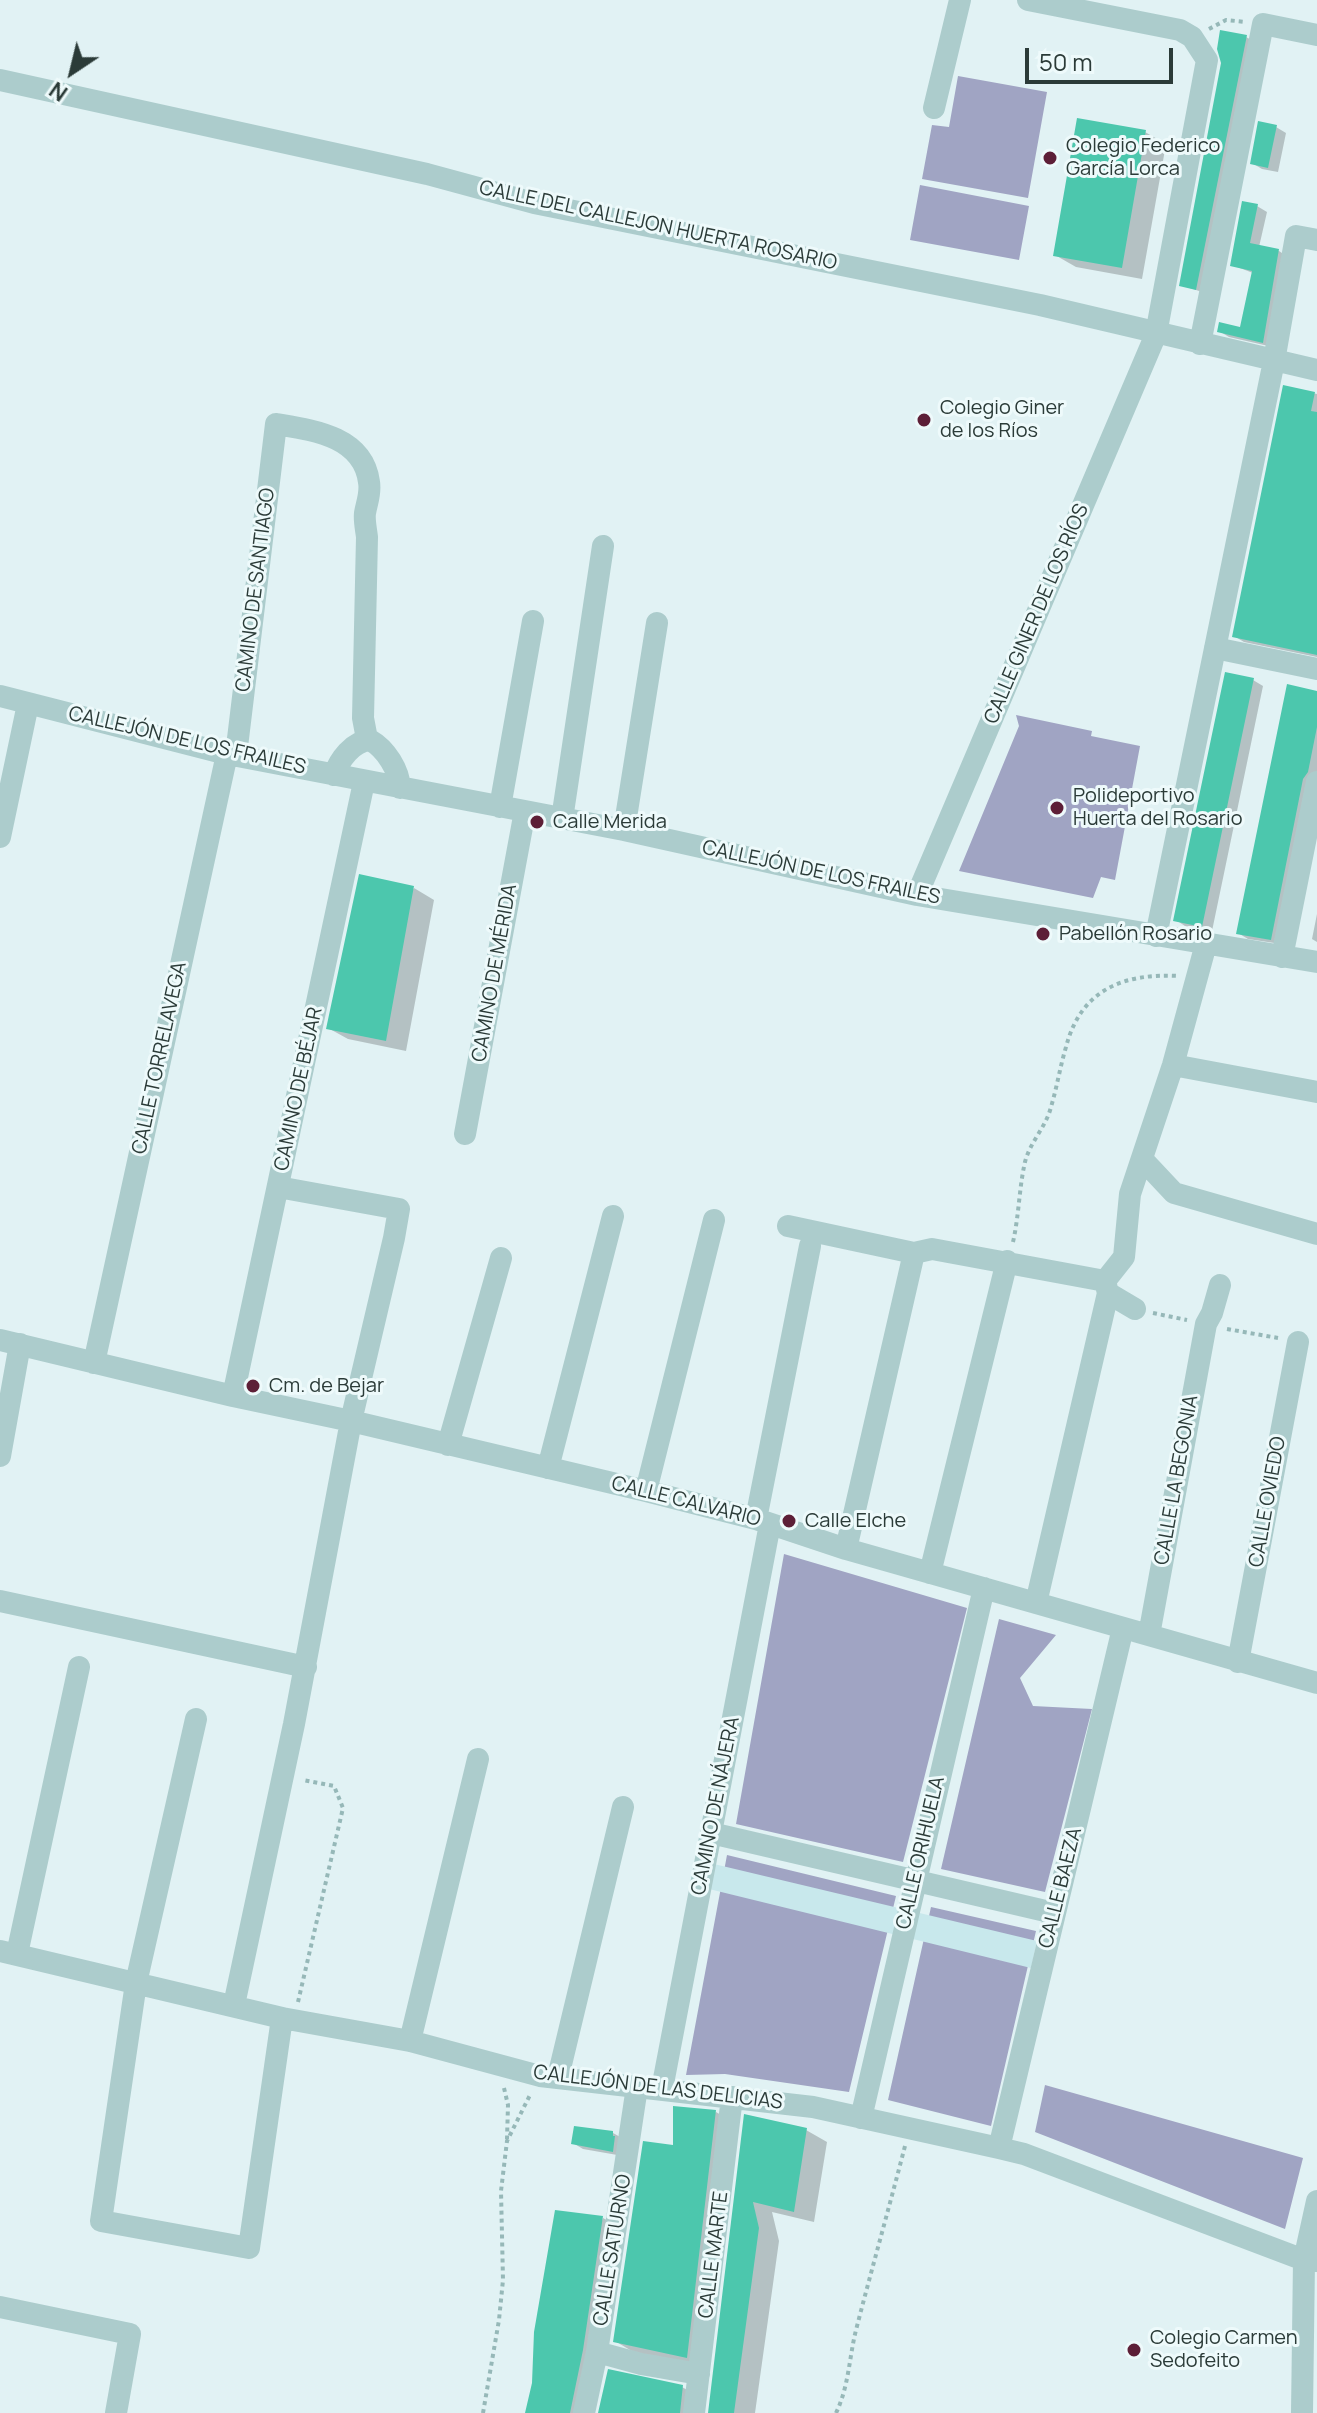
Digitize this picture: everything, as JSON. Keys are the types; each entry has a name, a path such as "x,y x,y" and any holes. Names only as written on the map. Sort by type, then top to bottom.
{"street":[{"path":"934,108 960,0"},
{"path":"1028,0 1180,30 1197,43"},
{"path":"1200,344 1263,24 1317,35"},
{"name":"CALLE GINER DE LOS RÍOS","path":"917,895 1156,334 1207,60 1197,43"},
{"name":"CALLE DEL CALLEJON HUERTA ROSARIO","path":"0,80 427,174 534,203 1040,305 1317,370"},
{"path":"1156,936 1274,361 1296,236 1317,240"},
{"name":"CAMINO DE SANTIAGO","path":"232,754 276,424 317,430 346,444 367,471 370,484 365,515 363,718 367,739"},
{"path":"562,819 603,546"},
{"path":"500,807 533,621"},
{"path":"624,830 657,623"},
{"path":"1215,648 1317,669"},
{"name":"CALLEJÓN DE LOS FRAILES","path":"0,696 232,754 624,830 917,895 1317,962"},
{"path":"0,837 28,704"},
{"path":"334,775 338,763 358,742 367,739 376,744 399,773 400,788"},
{"name":"CALLE TORRELAVEGA","path":"94,1363 232,754"},
{"name":"CAMINO DE BÉJAR","path":"233,1396 364,782"},
{"path":"1282,957 1317,782"},
{"name":"CAMINO DE MÉRIDA","path":"465,1134 525,811"},
{"path":"1036,1603 1106,1287 1124,1257 1130,1194 1173,1065 1206,944"},
{"path":"1173,1065 1317,1092"},
{"path":"1143,1160 1174,1193 1317,1234"},
{"path":"234,2005 306,1667 351,1421 399,1209 278,1187"},
{"path":"548,1468 613,1216"},
{"path":"646,1491 714,1220"},
{"path":"788,1226 914,1253 932,1249 1007,1261 1106,1287 1135,1309"},
{"name":"CAMINO DE NÁJERA","path":"662,2089 711,1833 810,1246"},
{"path":"846,1549 914,1253"},
{"path":"448,1445 501,1258"},
{"path":"930,1573 1007,1261"},
{"name":"CALLE LA BEGONIA","path":"1149,1635 1206,1324 1220,1285"},
{"path":"0,1456 10,1342"},
{"name":"CALLE CALVARIO","path":"10,1342 646,1491 1317,1683"},
{"name":"CALLE OVIEDO","path":"1238,1662 1298,1342"},
{"name":"CALLE ORIHUELA","path":"861,2118 984,1588"},
{"path":"0,1601 306,1667"},
{"name":"CALLE BAEZA","path":"999,2148 1123,1628"},
{"path":"8,1953 79,1667"},
{"path":"196,1719 136,1983 101,2221 249,2248 288,2019"},
{"path":"410,2041 478,1759"},
{"path":"549,2076 623,1807"},
{"path":"711,1833 1054,1913"},
{"name":"CALLEJÓN DE LAS DELICIAS","path":"8,1953 288,2019 410,2041 549,2076 813,2107 999,2148 1024,2154 1311,2260"},
{"name":"CALLE SATURNO","path":"584,2413 597,2352 637,2087"},
{"name":"CALLE MARTE","path":"694,2413 732,2097"},
{"path":"1302,2413 1311,2346 1311,2260 1317,2201"},
{"path":"0,2307 130,2334 116,2413"},
{"path":"597,2352 641,2364 699,2374"}],"path":[{"path":"1197,43 1214,24 1226,20 1263,24"},
{"path":"1007,1261 1014,1240 1026,1161 1051,1108 1066,1043 1077,1018 1095,997 1115,984 1138,976 1197,977"},
{"path":"283,1776 334,1786 343,1808 288,2019"},
{"path":"483,2413 503,2280 501,2191 508,2105 503,2087 485,2061"},
{"path":"507,2141 549,2076"},
{"path":"836,2413 844,2396 854,2339 908,2128"}],"shaded area":[{"path":"958,76 1047,92 1028,198 922,179 932,125 949,127"},
{"path":"920,185 1029,206 1019,260 910,240"},
{"name":"Polideportivo Huerta del Rosario","path":"1016,715 1092,731 1091,736 1140,746 1115,880 1101,877 1093,898 959,871 1019,726"},
{"path":"784,1554 967,1608 903,1862 736,1824"},
{"path":"999,1619 1056,1635 1020,1678 1033,1706 1092,1709 1045,1892 941,1869"},
{"path":"727,1855 896,1896 849,2092 725,2074 686,2075"},
{"path":"714,1864 1037,1941 1031,1968 709,1889"},
{"path":"931,1907 1036,1931 991,2126 888,2100"},
{"path":"1045,2085 1303,2158 1285,2229 1035,2132"}],"building":[{"path":"1220,30 1247,35 1196,290 1179,286 1221,63 1217,49"},
{"path":"1077,118 1146,130 1122,268 1053,256"},
{"path":"1258,121 1277,125 1268,168 1250,164"},
{"path":"1242,201 1258,204 1250,243 1279,249 1263,343 1217,332 1219,322 1240,327 1252,271 1230,266"},
{"path":"1283,385 1315,392 1311,411 1317,412 1317,655 1232,637"},
{"path":"1225,672 1254,678 1202,927 1173,921"},
{"path":"1287,684 1317,691 1317,727 1308,772 1303,779 1271,940 1236,934"},
{"path":"359,874 414,886 386,1041 326,1029"},
{"path":"673,2106 716,2110 687,2358 613,2342 643,2141 673,2145"},
{"path":"744,2114 807,2128 794,2212 753,2202 759,2228 734,2413 708,2413"},
{"path":"574,2126 613,2131 613,2152 571,2144"},
{"path":"555,2210 603,2216 583,2350 570,2413 525,2413 532,2383 534,2332"},
{"path":"608,2369 683,2385 680,2413 598,2413"}],"place":[{"name":"Colegio Federico García Lorca","path":"1050,158"},
{"name":"Colegio Giner de los Ríos","path":"924,420"},
{"name":"Polideportivo Huerta del Rosario","path":"1057,808"},
{"name":"Calle Merida","path":"537,822"},
{"name":"Pabellón Rosario","path":"1043,934"},
{"name":"Cm. de Bejar","path":"253,1386"},
{"name":"Calle Elche","path":"789,1521"},
{"name":"Colegio Carmen Sedofeito","path":"1134,2350"}]}
